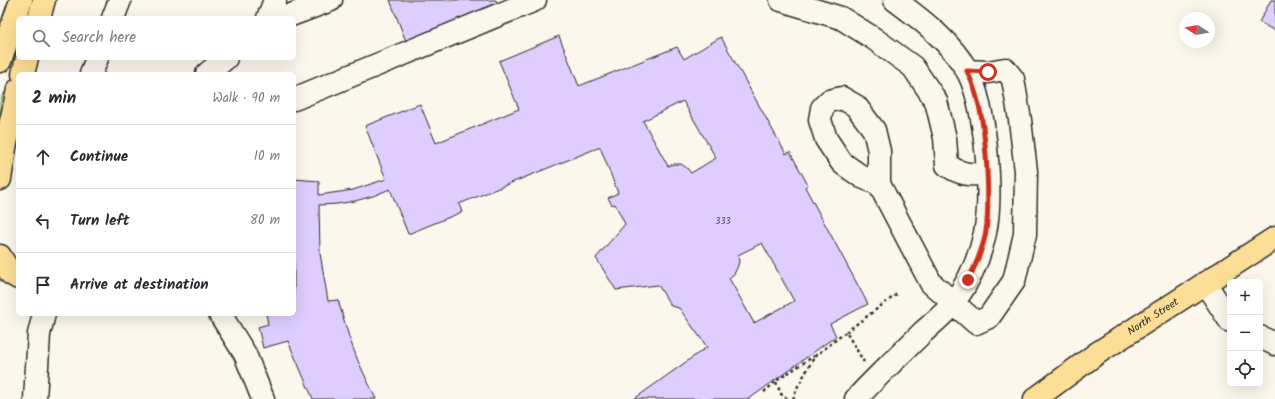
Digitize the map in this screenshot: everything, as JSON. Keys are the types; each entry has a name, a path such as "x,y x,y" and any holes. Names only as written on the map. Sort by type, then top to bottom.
{"main road":[{"path":"0,61 21,0"},
{"path":"40,16 44,0"},
{"path":"24,72 26,60"},
{"path":"0,178 16,99"},
{"name":"North Street","path":"1034,399 1096,354 1275,238"},
{"path":"0,256 11,274 16,277"}],"lane":[{"path":"114,16 120,0"},
{"path":"269,16 275,0"},
{"path":"288,16 331,0"},
{"path":"296,98 535,0"},
{"path":"781,0 841,18 873,38 913,67 936,101 945,138 947,165 956,172 973,175 987,174"},
{"path":"856,399 874,379 954,302 978,261 986,233 989,208 986,143 974,85 967,71 951,49 933,29 895,0"},
{"path":"92,72 96,60"},
{"path":"209,72 224,60"},
{"path":"879,184 931,283 976,323 989,317 1014,281 1025,234 1026,171 1013,79 1005,69 988,72 967,71"},
{"path":"1205,283 1227,316"},
{"path":"35,399 39,334 44,316"},
{"path":"221,316 245,354 262,399"},
{"path":"1263,338 1275,344"}],"path":[{"path":"764,392 776,382 815,356 897,294"},
{"path":"846,332 874,379"},
{"path":"793,399 798,386 815,356"},
{"path":"776,382 781,394 788,399"}],"green space":[{"path":"3,93 8,95 0,135 0,103"}],"building":[{"path":"390,0 496,0 499,8 407,44"},
{"path":"1271,0 1275,0 1275,31 1259,22"},
{"path":"559,36 579,86 677,47 684,59 721,37 786,154 790,152 808,185 805,187 868,304 830,324 836,336 749,399 634,399 707,347 679,308 671,306 658,285 616,290 596,258 625,224 615,204 612,205 608,198 618,193 600,147 459,204 462,212 408,234 390,189 355,201 319,205 320,253 328,301 338,300 358,361 376,399 313,399 288,341 263,348 258,327 268,324 266,316 296,316 296,179 319,181 319,195 353,190 386,179 365,126 420,104 436,143 519,109 499,61","holes":["683,101 716,158 691,173 681,164 668,166 643,121","762,243 794,301 754,323 729,278 734,274 737,268 739,262 738,255"]}],"route":[{"path":"968,280 978,261 986,233 989,208 986,143 974,85 967,71 988,72"}]}
